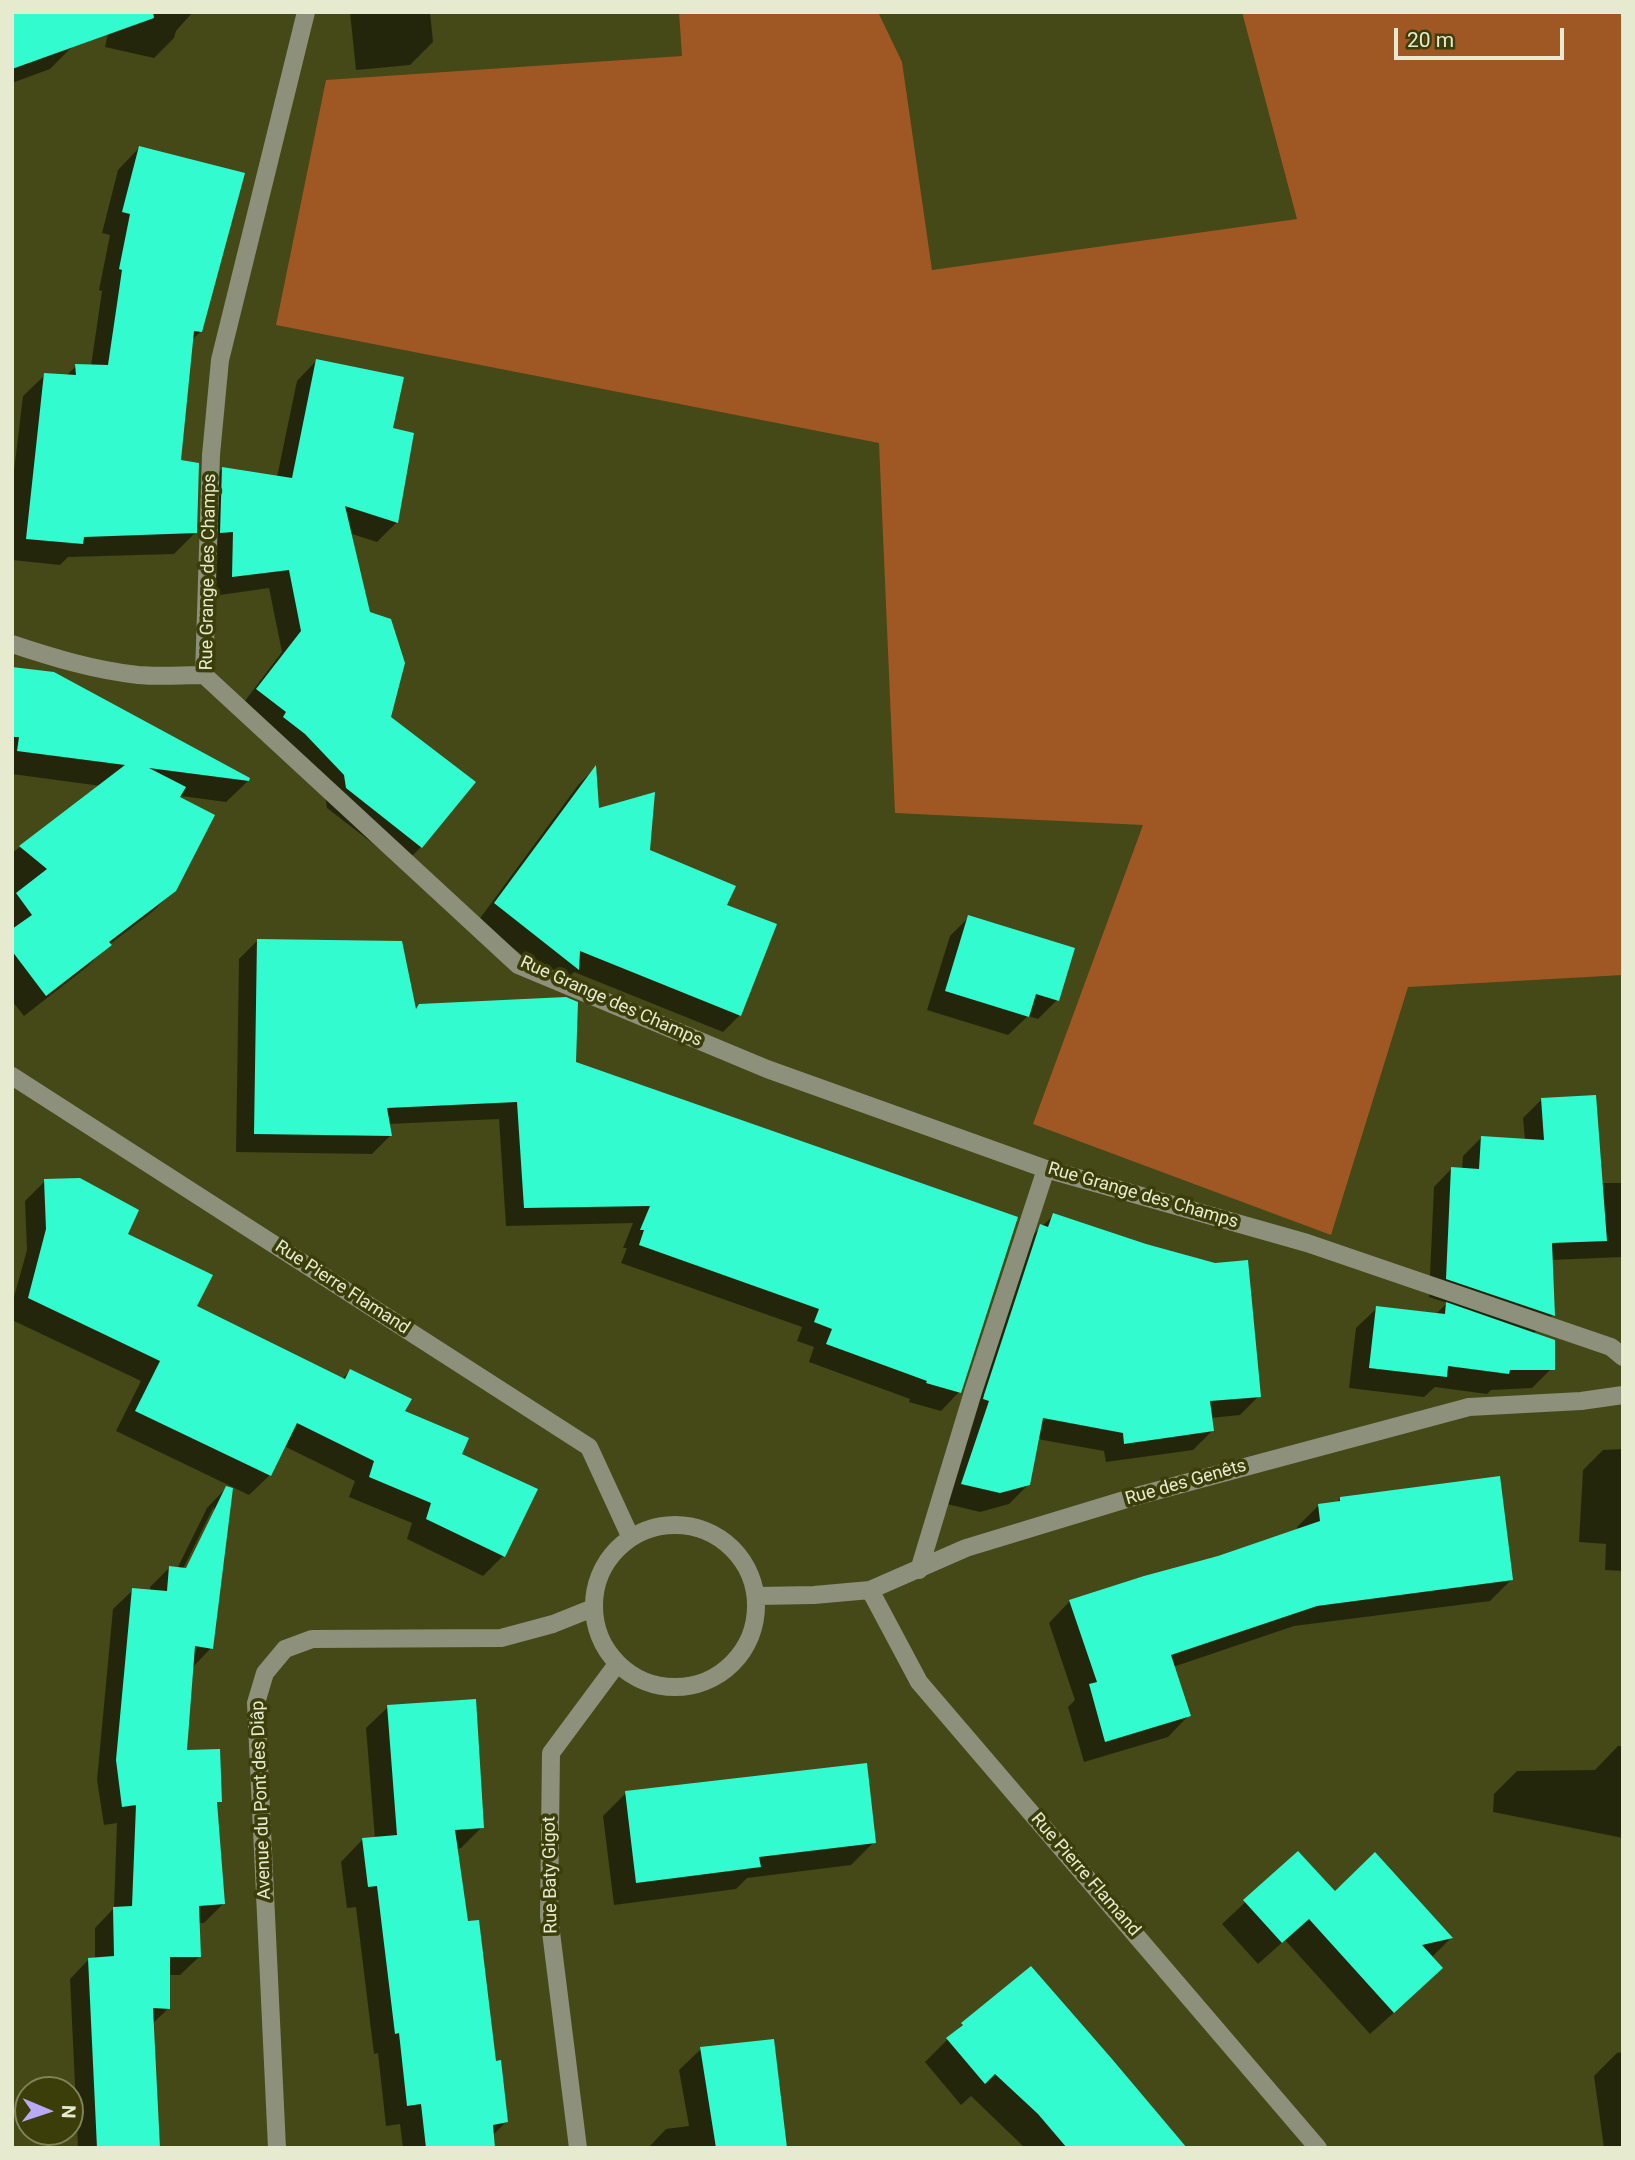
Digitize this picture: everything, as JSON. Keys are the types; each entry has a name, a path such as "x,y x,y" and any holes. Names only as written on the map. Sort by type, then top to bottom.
{"street":[{"name":"Rue Grange des Champs","path":"306,12 220,360 211,454 204,675 518,965 767,1069 1046,1169 1307,1243 1611,1346 1623,1357"},
{"path":"12,644 64,662 97,669 141,675 204,675"},
{"name":"Rue Pierre Flamand","path":"12,1076 589,1447 631,1536"},
{"path":"919,1570 973,1392 1046,1169"},
{"name":"Rue des Genêts","path":"757,1596 870,1590 966,1548 1137,1496 1468,1407 1581,1401 1623,1395"},
{"path":"662,1525 694,1526 724,1540 746,1565 757,1596 754,1630 738,1660 711,1681 678,1689 645,1683 617,1664 600,1638 593,1608 603,1567 631,1536 662,1525"},
{"name":"Rue Pierre Flamand","path":"870,1590 919,1682 1318,2148"},
{"name":"Avenue du Pont des Diâp","path":"277,2148 256,1703 265,1673 285,1649 312,1639 501,1638 553,1625 593,1608"},
{"name":"Rue Baty Gigot","path":"578,2148 549,1916 551,1753 617,1664"}],"shaded area":[{"path":"679,12 878,12 902,62 932,270 1297,219 1242,12 1623,12 1623,975 1408,987 1331,1235 1033,1124 1143,825 895,813 879,443 276,325 326,80 682,56"}],"building":[{"path":"12,12 153,12 154,18 12,69"},
{"path":"139,146 245,173 202,332 194,331 181,460 199,463 197,533 84,537 83,544 26,539 44,373 76,375 75,364 108,365 122,270 119,269 130,214 122,212"},
{"path":"316,359 404,377 393,428 414,433 398,523 345,506 370,612 391,619 405,663 391,717 476,782 422,848 346,788 344,775 305,734 283,717 286,712 256,689 301,631 289,570 232,577 233,532 220,533 222,467 292,478"},
{"path":"12,667 54,672 250,778 249,781 149,768 186,787 180,797 215,815 176,891 109,942 112,945 46,996 12,951 12,929 32,915 16,893 47,869 19,846 125,765 17,751 19,737 12,737"},
{"path":"596,765 599,808 655,792 650,850 736,886 727,905 777,924 741,1016 580,951 579,970 494,903"},
{"path":"968,915 1075,948 1059,1001 1036,994 1029,1017 945,991"},
{"path":"257,939 402,941 416,1009 419,1004 566,997 578,1002 576,1062 1018,1217 961,1393 926,1383 927,1381 826,1344 832,1329 814,1322 819,1309 639,1245 644,1230 640,1230 650,1206 524,1208 517,1102 387,1108 392,1136 254,1134"},
{"path":"1596,1095 1607,1241 1552,1243 1555,1316 1446,1279 1451,1167 1479,1169 1481,1136 1544,1140 1541,1098"},
{"path":"80,1178 139,1210 128,1234 213,1275 197,1306 345,1379 350,1369 412,1399 405,1411 469,1438 462,1454 538,1489 505,1557 426,1519 431,1503 369,1477 374,1461 297,1423 271,1476 135,1411 160,1361 28,1298 46,1229 44,1179"},
{"path":"1053,1213 1146,1244 1215,1263 1248,1260 1261,1397 1210,1401 1214,1431 1124,1444 1123,1433 1043,1418 1030,1485 1000,1493 961,1484 989,1401 983,1399 984,1395 1040,1224 1048,1227"},
{"path":"1446,1302 1555,1340 1555,1370 1510,1370 1509,1374 1448,1366 1447,1377 1369,1368 1376,1306 1445,1314"},
{"path":"1500,1476 1513,1580 1317,1606 1171,1655 1191,1716 1105,1742 1089,1684 1097,1682 1069,1600 1218,1556 1320,1521 1318,1504 1340,1501 1340,1497"},
{"path":"226,1486 233,1488 213,1649 195,1646 187,1750 220,1749 222,1802 217,1802 225,1904 199,1906 201,1957 170,1957 170,2009 153,2008 160,2148 97,2148 88,1958 114,1956 113,1907 132,1906 136,1805 122,1807 116,1760 132,1588 167,1591 169,1566 186,1568"},
{"path":"476,1699 484,1828 455,1830 468,1921 479,1920 496,2061 501,2060 508,2122 493,2125 495,2148 426,2148 421,2104 407,2106 399,2033 395,2034 377,1886 368,1887 362,1838 397,1835 387,1705"},
{"path":"867,1763 876,1843 759,1857 761,1867 636,1883 625,1791"},
{"path":"1298,1851 1335,1891 1375,1852 1453,1938 1422,1945 1443,1968 1394,2013 1309,1919 1282,1943 1243,1900"},
{"path":"1031,1966 1187,2148 1067,2148 1038,2114 995,2074 985,2084 946,2038"},
{"path":"774,2039 787,2148 716,2148 700,2047"}]}
